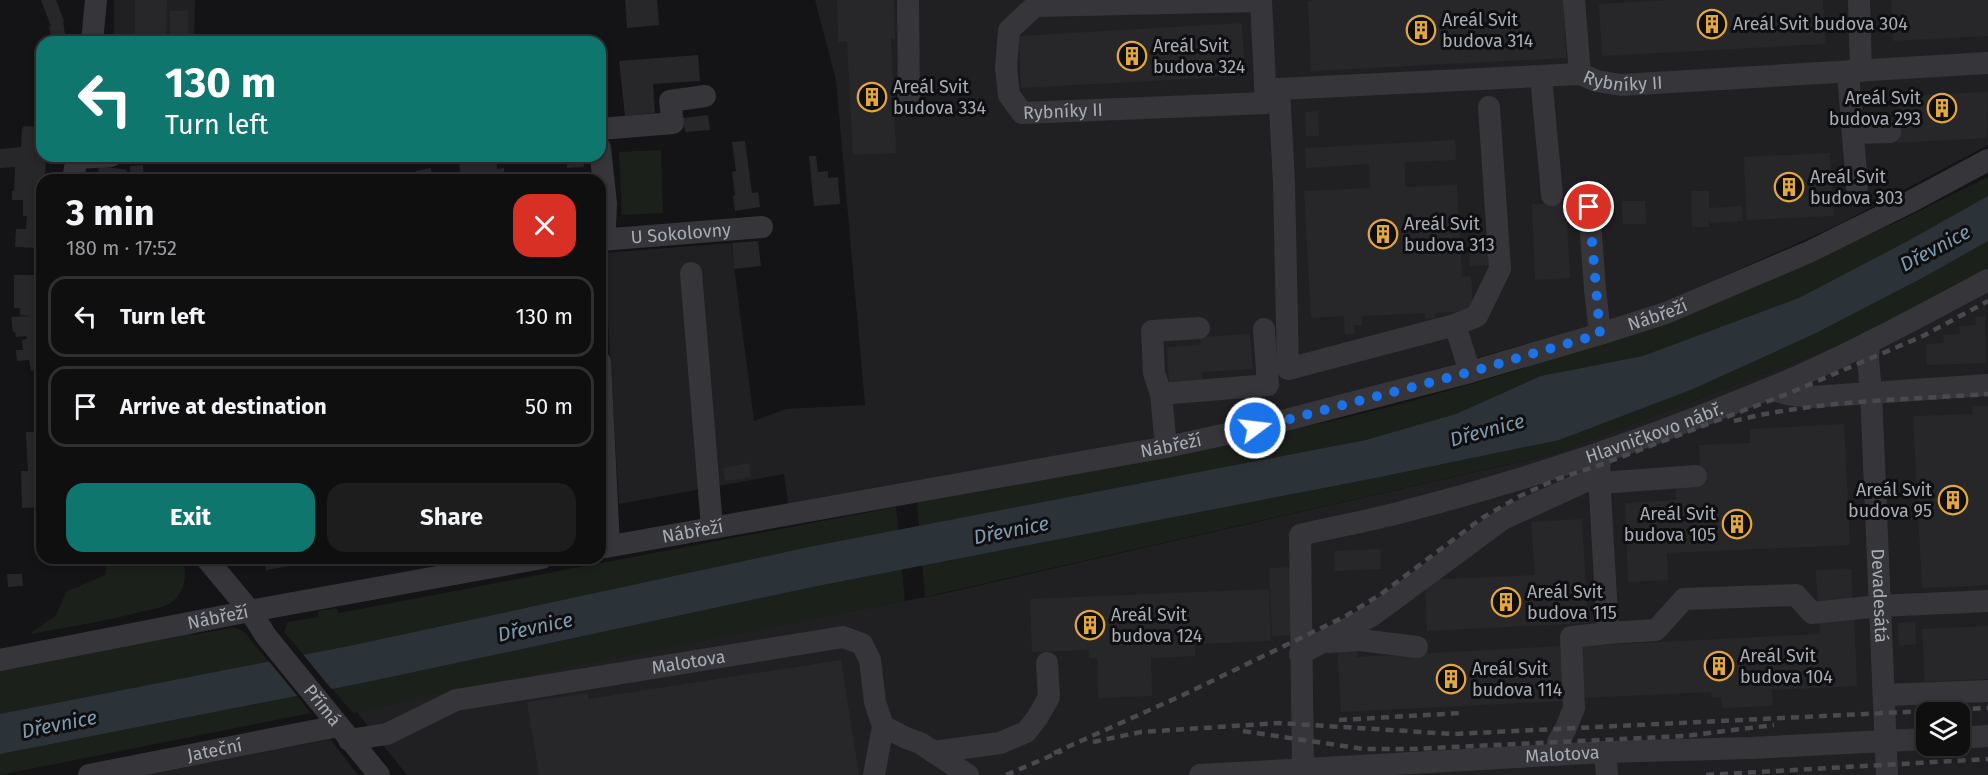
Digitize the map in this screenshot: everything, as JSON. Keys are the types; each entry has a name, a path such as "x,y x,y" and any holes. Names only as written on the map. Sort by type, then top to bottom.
{"street":[{"path":"908,0 909,106"},
{"path":"1574,0 1580,75"},
{"path":"1857,186 1853,133 1859,0"},
{"name":"Rybníky II","path":"1273,96 1262,1 1035,6 1009,30 1006,68 1009,95 1022,113 1273,96 1540,77 1580,75 1597,81 1621,85 1988,63"},
{"path":"92,36 94,6"},
{"path":"1540,77 1552,195"},
{"path":"606,128 672,123 670,101 705,96"},
{"path":"1273,96 1284,183 1288,369 1455,325 1477,316 1500,269 1489,107"},
{"path":"1853,133 1890,132"},
{"name":"Nábřeží","path":"606,547 1166,447 1255,428 1470,372 1666,313 1809,252 1988,160"},
{"path":"1589,207 1600,334"},
{"name":"U Sokolovny","path":"606,240 762,227"},
{"path":"691,273 712,527"},
{"name":"Hlavničkovo nábř.","path":"1300,654 1300,535 1400,512 1508,482 1600,470 1869,342 1988,280"},
{"path":"1455,325 1470,372"},
{"path":"1166,447 1161,394 1154,373 1152,331 1199,328"},
{"path":"1161,394 1268,385 1264,329"},
{"name":"Devadesátá","path":"1869,342 1887,775"},
{"path":"1770,389 1812,397 1988,385"},
{"path":"1600,470 1608,633"},
{"path":"1309,771 1300,654 1372,615 1503,519 1600,470 1696,476"},
{"name":"Přímá","path":"211,564 250,611 266,636 379,775"},
{"name":"Nábřeží","path":"0,660 250,611 509,564"},
{"path":"1557,755 1558,742 1574,708 1572,637 1656,630 1684,598 1796,595 1812,613 1880,606 1988,601"},
{"name":"Malotova","path":"338,726 387,734 456,700 843,637 862,644 870,660 875,702 883,726"},
{"path":"1321,643 1360,640 1418,647"},
{"path":"933,752 1000,742 1026,732 1049,697 1047,663"},
{"path":"1885,695 1988,690"},
{"name":"Jateční","path":"89,775 338,726"},
{"path":"874,775 883,726 920,743 964,773"},
{"path":"1970,737 1988,736"},
{"name":"Malotova","path":"1200,775 1309,771 1605,752 1916,740"},
{"path":"1605,752 1607,775"}],"shaded area":[{"path":"114,0 195,0 194,36 114,36"},
{"path":"815,0 1988,0 1988,145 1840,224 1651,309 1282,412 1032,462 873,491 788,503 784,474 619,504 606,253 731,243 754,421 786,409 865,405 836,80"},
{"path":"661,150 663,213 622,215 619,152"},
{"path":"1988,177 1988,268 1847,342 1554,454 925,597 917,503 1332,421 1509,373 1784,274"},
{"path":"1988,268 1988,775 407,775 352,706 942,594 1554,454 1847,342"},
{"path":"896,507 905,601 460,689 353,713 284,632 288,622 318,617 318,611 336,608 339,613"},
{"path":"107,564 184,564 185,571 184,584 178,597 161,608 30,634 56,615 66,592 105,575"},
{"path":"231,628 245,633 311,713 0,775 0,668 191,630 193,635"},
{"path":"330,739 358,775 146,775"}],"water":[{"name":"Dřevnice","path":"1988,196 1988,241 1816,333 1693,389 1559,440 822,585 362,683 0,754 0,714 354,645 814,546 1366,440 1456,414 1541,376 1643,356 1799,298"}],"pier":[{"path":"301,652 334,692 299,698 267,659"}],"building":[{"path":"41,0 56,0 64,21 65,36 51,36 49,26 51,26"},
{"path":"135,0 167,0 166,36 135,36"},
{"path":"625,0 657,0 659,25 627,28"},
{"name":"Areál Svit budova 334","path":"837,0 894,0 895,39 891,39 896,153 853,155 847,41 838,42"},
{"name":"Areál Svit budova 314","path":"1564,0 1566,58 1311,71 1308,1"},
{"name":"Areál Svit budova 304","path":"1668,0 1823,0 1825,44 1602,56 1599,4"},
{"path":"1891,0 1988,0 1988,36 1893,41"},
{"path":"170,11 188,11 188,36 170,36"},
{"name":"Areál Svit budova 324","path":"1242,23 1245,76 1021,88 1019,36"},
{"path":"698,55 700,81 653,84 655,113 625,116 619,61"},
{"name":"Areál Svit budova 293","path":"1988,92 1987,138 1897,143 1895,96"},
{"path":"1318,111 1319,136 1306,136 1305,112"},
{"path":"708,115 710,130 685,132 683,118"},
{"path":"24,126 36,127 36,162 46,162 45,174 36,174 36,248 15,247 16,229 26,229 27,216 23,216 23,200 12,200 15,167 0,168 0,149 21,147"},
{"name":"Areál Svit budova 313","path":"1455,140 1456,160 1405,162 1405,187 1457,185 1462,277 1471,276 1473,311 1435,313 1435,318 1425,319 1425,313 1362,316 1362,325 1354,325 1355,334 1345,334 1344,316 1311,318 1304,191 1370,188 1369,164 1306,168 1305,148"},
{"path":"745,141 752,193 758,192 760,207 735,211 732,172 736,171 732,142"},
{"name":"Areál Svit budova 303","path":"1830,153 1834,216 1747,220 1744,157"},
{"path":"809,156 816,156 818,172 828,171 828,178 838,177 840,204 814,206"},
{"path":"459,162 496,162 497,169 504,168 504,174 460,174"},
{"path":"567,162 584,162 584,167 567,168"},
{"path":"143,165 144,174 131,174 130,166"},
{"path":"99,166 127,170 126,174 98,174"},
{"path":"431,168 432,174 416,174 416,171"},
{"path":"1691,191 1709,191 1709,208 1742,206 1743,221 1710,223 1709,216 1709,227 1692,227"},
{"path":"1622,201 1645,201 1646,224 1623,224"},
{"path":"1566,203 1570,278 1535,280 1532,204"},
{"path":"758,241 761,266 734,269 732,243"},
{"path":"1489,248 1489,265 1470,266 1469,249"},
{"path":"14,275 36,275 36,370 31,371 29,360 17,361 16,350 23,350 22,340 27,339 26,336 16,337 11,317 32,316 20,315 20,308 14,308"},
{"path":"1985,316 1986,363 1927,365 1926,344 1944,343 1943,335 1960,334 1959,326 1976,325 1975,317"},
{"path":"1250,334 1253,369 1202,372 1202,380 1169,382 1167,347 1201,345 1200,337"},
{"name":"Areál Svit budova 95","path":"1972,406 1988,406 1988,585 1922,588 1913,416 1973,414"},
{"path":"1844,424 1850,545 1667,553 1668,580 1628,582 1625,503 1676,500 1675,486 1701,485 1699,445 1750,443 1750,429"},
{"path":"26,432 36,432 36,507 22,508 21,471 28,471"},
{"path":"749,463 751,477 725,481 723,468"},
{"name":"Areál Svit budova 115","path":"1582,519 1588,623 1427,631 1425,580 1535,575 1531,522"},
{"path":"1380,549 1381,569 1335,571 1334,551"},
{"path":"265,564 300,564 266,570"},
{"path":"1291,567 1294,635 1272,636 1269,568"},
{"path":"1851,569 1853,607 1818,609 1816,570"},
{"path":"7,574 22,574 23,586 8,587"},
{"path":"1269,589 1271,641 1195,644 1195,656 1151,658 1152,696 1098,698 1097,658 1089,658 1089,650 1032,652 1030,599"},
{"name":"Areál Svit budova 104","path":"1854,615 1857,686 1772,690 1773,706 1722,708 1721,697 1712,698 1711,692 1583,698 1580,646 1820,634 1819,617"},
{"path":"1915,622 1916,644 1899,646 1898,623"},
{"path":"1988,626 1988,679 1925,682 1922,629"},
{"name":"Areál Svit budova 114","path":"1357,646 1357,657 1561,646 1564,701 1341,712 1337,647"},
{"path":"841,660 859,775 539,775 527,702 588,693 588,699"}],"railway":[{"path":"1054,753 1183,695 1344,617 1381,594 1482,518 1520,496 1557,479 1787,394 1923,336 1988,301"},
{"path":"1734,421 1828,405 1988,394"},
{"path":"1093,742 1141,732 1279,723 1453,734 1988,708"},
{"path":"1339,720 1461,713"},
{"path":"1243,731 1364,749 1411,749 1685,736 1774,725"},
{"path":"1006,775 1062,751"},
{"path":"1706,775 1988,759"}],"place":[{"name":"Areál Svit budova 304","path":"1712,24"},
{"name":"Areál Svit budova 314","path":"1421,30"},
{"name":"Areál Svit budova 324","path":"1132,56"},
{"name":"Areál Svit budova 334","path":"872,97"},
{"name":"Areál Svit budova 293","path":"1942,108"},
{"name":"Areál Svit budova 303","path":"1789,187"},
{"name":"Areál Svit budova 313","path":"1383,234"},
{"name":"Areál Svit budova 95","path":"1953,500"},
{"name":"Areál Svit budova 105","path":"1737,524"},
{"name":"Areál Svit budova 115","path":"1506,602"},
{"name":"Areál Svit budova 124","path":"1090,625"},
{"name":"Areál Svit budova 104","path":"1719,666"},
{"name":"Areál Svit budova 114","path":"1451,679"}],"route":[{"path":"1255,428 1470,372 1600,334 1589,207"}]}
